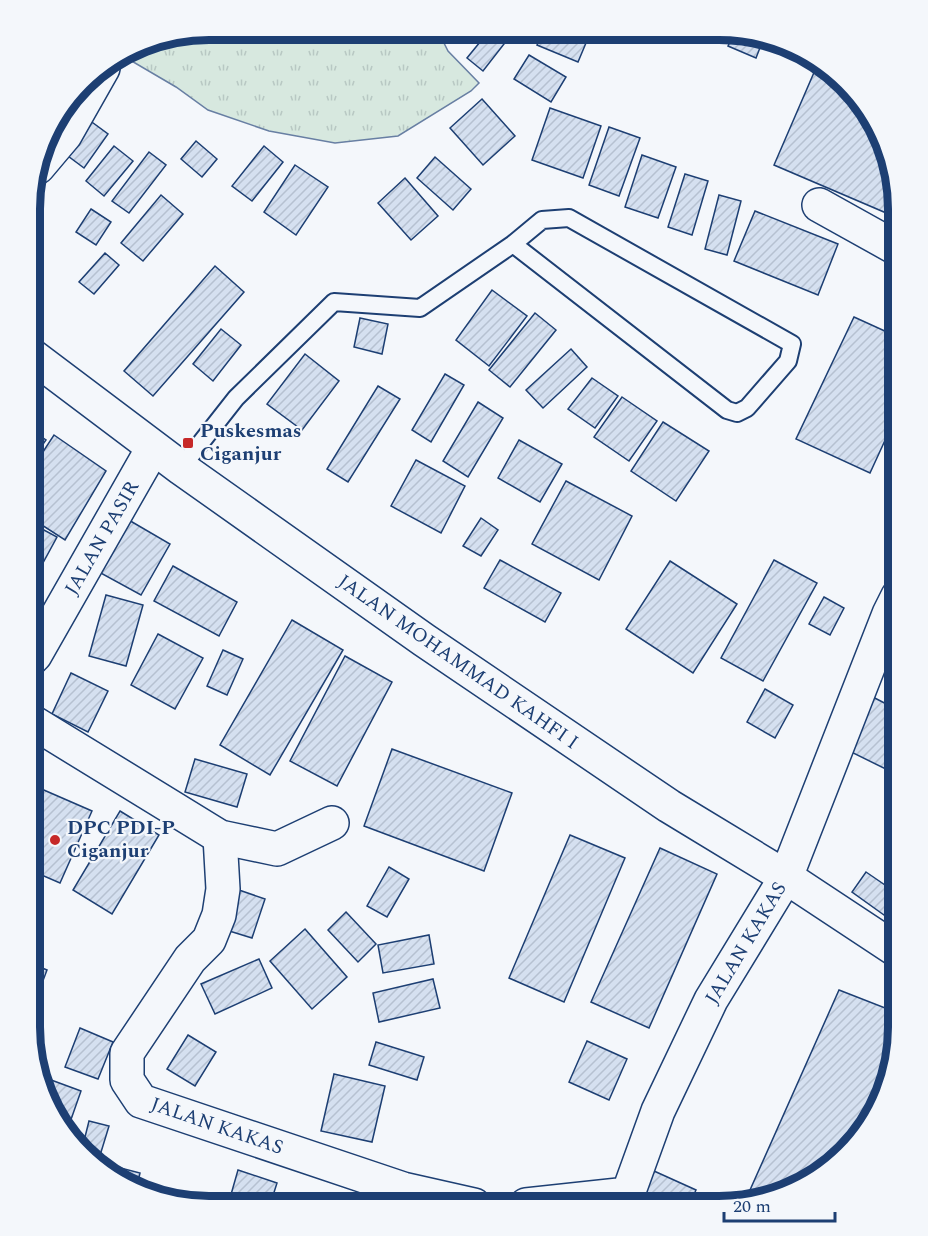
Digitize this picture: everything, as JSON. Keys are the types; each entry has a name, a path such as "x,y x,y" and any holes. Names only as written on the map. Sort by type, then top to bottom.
{"street":[{"path":"50,153 65,135 90,91"},
{"path":"819,205 888,243"},
{"name":"JALAN MOHAMMAD KAHFI I","path":"40,362 181,468 424,640 659,800 786,877 887,944"},
{"name":"JALAN PASIR","path":"40,646 153,447"},
{"name":"JALAN KAKAS","path":"609,1196 628,1194 658,1111 711,1000 786,877 887,629"},
{"path":"40,727 220,837 277,849 332,822"},
{"name":"JALAN KAKAS","path":"220,837 223,889 219,915 209,940 190,959 126,1053 128,1080 141,1101 403,1189 434,1196"}],"lane":[{"path":"181,468 236,398 334,302 420,308 513,244 542,220 569,218 792,344 788,361 747,408 737,413 727,410 513,244"}],"green space":[{"path":"199,41 443,41 448,51 479,83 471,91 398,136 335,143 269,131 208,110 176,87 130,60 155,49"}],"building":[{"path":"481,40 507,40 483,71 467,58"},
{"path":"539,40 587,40 578,62 537,45"},
{"path":"730,41 761,46 756,58 728,46"},
{"path":"529,55 566,77 551,102 514,79"},
{"path":"815,71 845,98 870,135 882,166 888,214 774,165"},
{"path":"482,99 515,136 483,165 450,128"},
{"path":"550,108 601,126 583,178 532,160"},
{"path":"85,117 108,134 84,168 60,150"},
{"path":"609,127 640,138 619,196 589,185"},
{"path":"196,141 217,159 202,177 181,159"},
{"path":"114,146 133,161 104,196 86,181"},
{"path":"264,146 283,162 252,201 232,186"},
{"path":"149,152 166,165 129,213 112,201"},
{"path":"642,155 676,167 658,218 625,207"},
{"path":"435,157 471,189 453,210 417,178"},
{"path":"295,165 328,187 296,235 264,212"},
{"path":"685,174 708,181 692,235 668,227"},
{"path":"405,178 438,216 411,240 378,203"},
{"path":"161,195 183,214 143,261 121,243"},
{"path":"719,195 741,201 727,255 705,249"},
{"path":"91,209 111,222 96,245 76,232"},
{"path":"755,211 838,244 818,295 734,261"},
{"path":"105,253 119,265 94,294 79,282"},
{"path":"215,266 244,292 153,396 124,371"},
{"path":"492,290 527,316 489,366 456,340"},
{"path":"535,313 556,330 510,387 489,370"},
{"path":"854,317 888,332 888,434 870,473 796,439"},
{"path":"360,318 388,324 382,354 354,347"},
{"path":"221,329 241,345 213,381 193,364"},
{"path":"571,349 587,367 543,408 526,390"},
{"path":"305,354 339,381 302,430 267,404"},
{"path":"445,374 464,385 431,442 412,430"},
{"path":"592,378 618,396 595,428 568,409"},
{"path":"378,386 400,399 348,482 327,469"},
{"path":"622,397 657,421 629,461 594,437"},
{"path":"478,402 503,418 468,477 443,461"},
{"path":"663,422 709,451 676,501 631,471"},
{"path":"54,435 106,471 65,540 40,524 40,456"},
{"path":"40,436 46,440 40,448"},
{"path":"519,440 562,464 540,502 498,478"},
{"path":"416,460 465,486 441,533 391,506"},
{"path":"566,481 632,516 599,580 532,544"},
{"path":"481,518 498,530 481,556 463,546"},
{"path":"127,519 170,544 141,595 97,571"},
{"path":"40,528 57,537 40,568"},
{"path":"500,560 561,593 545,622 484,588"},
{"path":"774,560 817,583 763,681 721,658"},
{"path":"670,561 737,604 693,673 626,629"},
{"path":"173,566 237,602 219,636 154,601"},
{"path":"106,595 143,605 126,666 89,656"},
{"path":"824,597 844,608 830,635 809,624"},
{"path":"292,620 343,650 270,775 220,745"},
{"path":"158,634 203,658 175,709 131,685"},
{"path":"223,650 243,659 227,695 207,686"},
{"path":"345,656 392,682 337,786 290,761"},
{"path":"71,673 108,691 88,732 52,714"},
{"path":"765,689 793,705 775,738 747,722"},
{"path":"867,694 887,705 887,770 841,747"},
{"path":"392,749 512,793 484,871 364,826"},
{"path":"195,759 247,774 237,807 185,792"},
{"name":"DPC PDI-P Ciganjur","path":"40,788 92,811 60,883 40,874"},
{"path":"120,811 159,835 112,914 73,890"},
{"path":"570,835 625,858 564,1002 509,978"},
{"path":"660,848 717,874 649,1028 591,1002"},
{"path":"389,867 409,879 387,917 367,906"},
{"path":"866,872 887,887 887,910 884,915 852,892"},
{"path":"239,890 265,899 252,938 226,930"},
{"path":"346,912 376,944 358,962 328,930"},
{"path":"305,929 347,977 312,1009 270,961"},
{"path":"429,935 434,964 383,973 378,945"},
{"path":"259,959 272,988 215,1014 201,984"},
{"path":"40,967 47,970 40,989"},
{"path":"433,979 440,1008 379,1022 373,993"},
{"path":"839,990 887,1009 887,1037 879,1081 859,1120 830,1153 812,1167 783,1183 749,1192"},
{"path":"80,1028 113,1042 98,1079 65,1067"},
{"path":"188,1035 216,1052 195,1086 167,1069"},
{"path":"587,1041 627,1059 609,1100 569,1082"},
{"path":"376,1042 424,1057 417,1080 369,1065"},
{"path":"334,1074 385,1086 372,1142 321,1131"},
{"path":"49,1079 81,1091 70,1121 63,1111"},
{"path":"89,1121 109,1126 100,1154 84,1139"},
{"path":"117,1167 140,1173 138,1180"},
{"path":"238,1170 277,1183 273,1196 231,1196"},
{"path":"654,1171 696,1190 693,1196 643,1196"}],"place":[{"name":"Puskesmas Ciganjur","path":"188,443"},
{"name":"DPC PDI-P Ciganjur","path":"55,840"}]}
